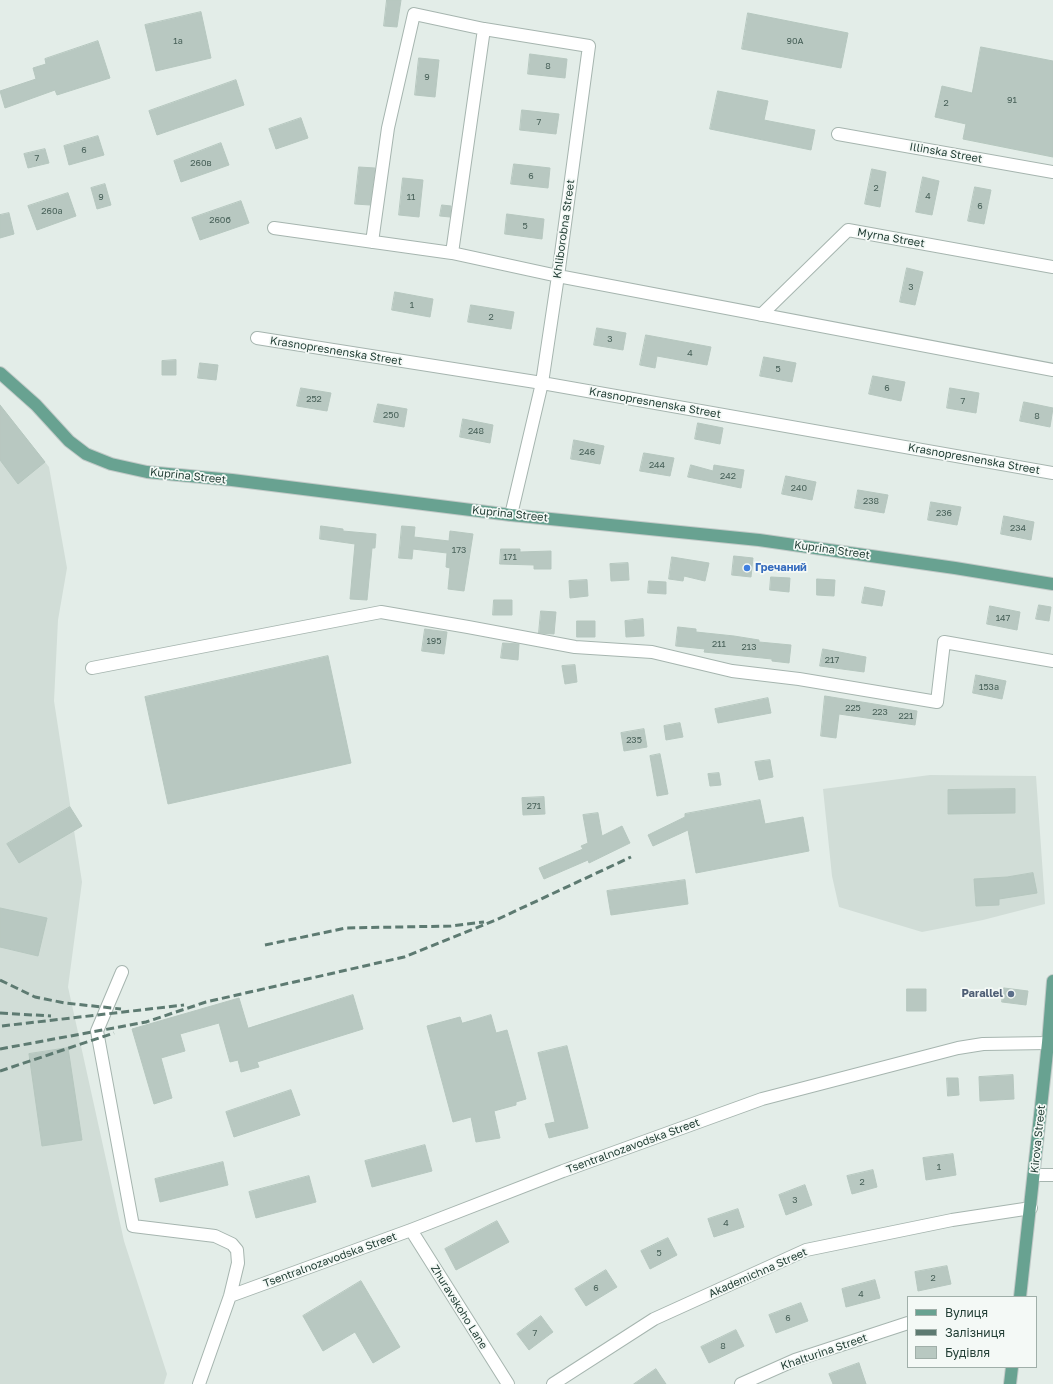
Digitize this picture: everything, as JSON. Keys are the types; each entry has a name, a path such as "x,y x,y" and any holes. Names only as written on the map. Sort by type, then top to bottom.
{"main road":[{"name":"Kuprina Street","path":"0,373 36,405 69,441 86,454 111,464 147,472 232,480 511,515 759,540 955,568 1053,584"},
{"name":"Kirova Street","path":"1019,1296 1031,1208 1053,981"},
{"path":"1010,1384 1012,1368"}],"street":[{"name":"Khliborobna Street","path":"372,242 388,128 414,14 484,29 589,46 542,383 511,515"},
{"path":"452,253 484,29"},
{"name":"Illinska Street","path":"838,134 1053,172"},
{"path":"274,228 452,253 558,276 1053,370"},
{"name":"Myrna Street","path":"761,315 848,230 1053,267"},
{"name":"Krasnopresnenska Street","path":"257,338 542,383 1053,473"},
{"path":"92,668 381,612 575,647 652,652 732,671 799,679 937,702 944,642 1053,661"},
{"path":"122,972 98,1031 133,1226 215,1236 232,1244 237,1250 238,1263 230,1296 200,1384"},
{"name":"Tsentralnozavodska Street","path":"230,1296 762,1099 958,1048 983,1044 1048,1043"},
{"path":"1034,1175 1053,1175"},
{"name":"Akademichna Street","path":"553,1384 654,1319 806,1250 952,1220 1031,1208"},
{"name":"Zhuravskoho Lane","path":"411,1230 508,1384"},
{"name":"Khalturina Street","path":"741,1384 794,1360 907,1323"}],"shaded area":[{"path":"0,405 49,467 67,568 58,620 54,701 82,882 68,987 124,1241 167,1374 164,1384 0,1384"},
{"path":"930,775 1036,776 1045,904 983,920 922,932 839,907 832,876 823,789"}],"building":[{"path":"387,0 401,0 397,27 384,26"},
{"path":"201,12 211,58 156,71 145,25"},
{"path":"748,13 848,33 841,68 742,49"},
{"path":"98,41 110,78 57,95 55,90 5,108 0,91 36,79 33,68 46,64 45,59"},
{"path":"981,47 1053,61 1053,157 963,139 966,124 935,117 942,86 972,93"},
{"path":"530,54 567,59 565,78 528,74"},
{"path":"419,58 439,60 435,97 415,95"},
{"path":"236,80 244,105 157,135 149,111"},
{"path":"718,91 768,101 764,120 815,130 811,150 710,129"},
{"path":"522,110 559,114 556,134 520,130"},
{"path":"301,118 308,138 276,149 269,129"},
{"path":"98,136 104,155 69,165 64,146"},
{"path":"221,143 229,165 181,182 174,161"},
{"path":"45,149 49,163 28,168 24,154"},
{"path":"514,164 550,168 548,188 511,184"},
{"path":"359,167 375,168 370,205 355,204"},
{"path":"872,169 886,172 880,207 865,204"},
{"path":"923,177 939,181 932,215 916,212"},
{"path":"403,178 423,180 419,217 399,215"},
{"path":"105,184 111,205 97,209 91,188"},
{"path":"975,187 991,190 984,224 968,221"},
{"path":"68,193 76,216 37,230 28,206"},
{"path":"241,201 249,223 200,240 192,218"},
{"path":"442,205 451,206 450,217 440,216"},
{"path":"9,213 14,234 0,238 0,215"},
{"path":"507,214 544,219 542,239 505,234"},
{"path":"907,268 923,272 915,305 900,302"},
{"path":"395,292 433,299 430,317 392,310"},
{"path":"471,305 514,312 511,329 468,322"},
{"path":"597,328 626,333 623,350 594,345"},
{"path":"646,335 711,347 707,365 657,356 655,368 640,365"},
{"path":"764,357 796,363 792,382 760,376"},
{"path":"176,360 176,375 162,375 162,361"},
{"path":"200,363 218,365 216,380 198,378"},
{"path":"873,376 905,382 901,401 869,394"},
{"path":"301,388 331,393 327,411 297,406"},
{"path":"950,388 979,393 976,413 947,408"},
{"path":"1024,402 1053,408 1050,427 1020,421"},
{"path":"378,404 407,409 404,427 374,422"},
{"path":"0,405 45,462 18,484 0,460"},
{"path":"463,419 493,425 490,443 460,437"},
{"path":"698,423 723,428 720,444 695,439"},
{"path":"574,440 604,446 600,464 571,459"},
{"path":"644,453 674,458 670,476 640,471"},
{"path":"691,465 713,471 714,465 744,470 741,488 688,477"},
{"path":"786,476 816,482 812,500 782,494"},
{"path":"858,490 888,495 884,513 855,508"},
{"path":"931,502 961,507 957,525 928,520"},
{"path":"1004,516 1034,522 1031,540 1001,534"},
{"path":"321,526 343,529 343,531 376,534 375,548 372,548 367,600 350,599 355,544 320,539"},
{"path":"402,526 415,527 414,537 449,541 450,531 473,534 464,591 448,589 450,568 446,567 447,553 413,549 412,559 399,558"},
{"path":"501,549 520,549 520,552 551,551 551,569 534,569 534,565 500,564"},
{"path":"734,556 753,558 751,577 732,575"},
{"path":"672,557 709,563 705,581 684,576 683,581 669,579"},
{"path":"628,563 629,580 611,581 610,564"},
{"path":"771,577 790,578 789,592 770,590"},
{"path":"817,579 835,580 834,596 817,595"},
{"path":"587,580 588,596 570,598 569,581"},
{"path":"649,581 666,582 666,594 648,593"},
{"path":"865,587 885,591 882,606 862,603"},
{"path":"494,600 512,600 512,615 493,615"},
{"path":"1039,605 1051,607 1049,621 1036,619"},
{"path":"990,606 1020,612 1017,630 987,624"},
{"path":"541,611 556,612 554,634 539,633"},
{"path":"643,619 644,636 626,637 625,621"},
{"path":"577,621 595,621 595,637 577,637"},
{"path":"678,627 696,629 696,632 734,636 759,640 759,642 791,645 789,663 772,661 772,659 704,652 705,649 676,646"},
{"path":"425,629 447,632 444,654 422,651"},
{"path":"503,643 519,644 518,660 501,658"},
{"path":"823,649 866,657 864,672 820,666"},
{"path":"328,656 351,763 168,804 145,697"},
{"path":"575,665 577,682 565,684 562,666"},
{"path":"976,675 1006,681 1002,699 973,693"},
{"path":"825,696 917,711 915,725 839,714 836,738 821,736"},
{"path":"768,698 771,713 718,723 715,709"},
{"path":"680,723 683,737 666,740 664,726"},
{"path":"644,729 647,747 624,751 621,733"},
{"path":"660,754 668,794 657,796 650,756"},
{"path":"770,760 773,777 759,780 755,762"},
{"path":"719,773 721,785 710,786 708,774"},
{"path":"1015,789 1015,813 948,814 948,790"},
{"path":"544,797 545,814 523,815 522,798"},
{"path":"760,800 765,824 803,817 809,851 696,873 688,830 653,846 648,835 685,817 685,814"},
{"path":"70,807 82,826 19,863 7,844"},
{"path":"598,813 602,836 622,826 630,843 589,863 588,860 544,879 539,868 583,849 581,846 588,843 583,815"},
{"path":"1033,873 1037,893 999,899 999,905 976,906 974,879 1007,877"},
{"path":"685,880 688,904 611,915 607,891"},
{"path":"0,908 47,918 38,956 0,947"},
{"path":"1004,988 1028,991 1026,1005 1002,1002"},
{"path":"907,989 926,989 926,1011 907,1011"},
{"path":"353,995 363,1029 257,1062 259,1067 241,1072 238,1060 230,1062 219,1023 180,1034 185,1051 161,1058 172,1098 154,1104 132,1029 239,998 248,1028"},
{"path":"491,1015 496,1033 507,1030 526,1099 516,1102 516,1105 494,1111 500,1138 476,1142 471,1117 453,1122 427,1026 460,1017 462,1023"},
{"path":"567,1046 588,1128 549,1138 545,1124 555,1122 538,1053"},
{"path":"68,1048 82,1140 42,1146 29,1054"},
{"path":"1013,1075 1014,1099 980,1101 979,1077"},
{"path":"947,1078 958,1078 959,1095 948,1096"},
{"path":"291,1090 300,1115 234,1137 226,1112"},
{"path":"425,1145 432,1171 372,1187 365,1161"},
{"path":"953,1154 956,1175 926,1180 923,1158"},
{"path":"223,1162 228,1185 160,1202 155,1179"},
{"path":"873,1170 877,1187 852,1194 847,1176"},
{"path":"309,1176 316,1202 256,1218 249,1192"},
{"path":"805,1185 812,1205 786,1215 779,1195"},
{"path":"738,1209 744,1227 714,1237 708,1219"},
{"path":"497,1221 509,1242 456,1270 445,1249"},
{"path":"668,1238 677,1255 650,1269 641,1251"},
{"path":"947,1266 951,1284 918,1291 915,1272"},
{"path":"606,1270 617,1287 586,1306 575,1289"},
{"path":"875,1280 880,1298 846,1307 842,1289"},
{"path":"361,1281 400,1347 373,1363 355,1332 323,1351 303,1316"},
{"path":"801,1303 808,1321 776,1333 769,1315"},
{"path":"541,1316 553,1332 529,1350 517,1334"},
{"path":"736,1330 744,1346 709,1363 701,1347"},
{"path":"859,1363 866,1384 833,1384 829,1374"},
{"path":"656,1369 666,1384 634,1384"}],"railway":[{"path":"0,1049 146,1022 206,1002 404,957 496,920 631,857"},
{"path":"265,945 346,928 451,926 484,922"},
{"path":"0,980 35,997 65,1003 121,1009"},
{"path":"2,1026 184,1005"},
{"path":"0,1013 51,1016"},
{"path":"0,1071 114,1033"}],"place":[{"name":"Гречаний","path":"747,568"},
{"name":"Parallel","path":"1011,994"}]}
